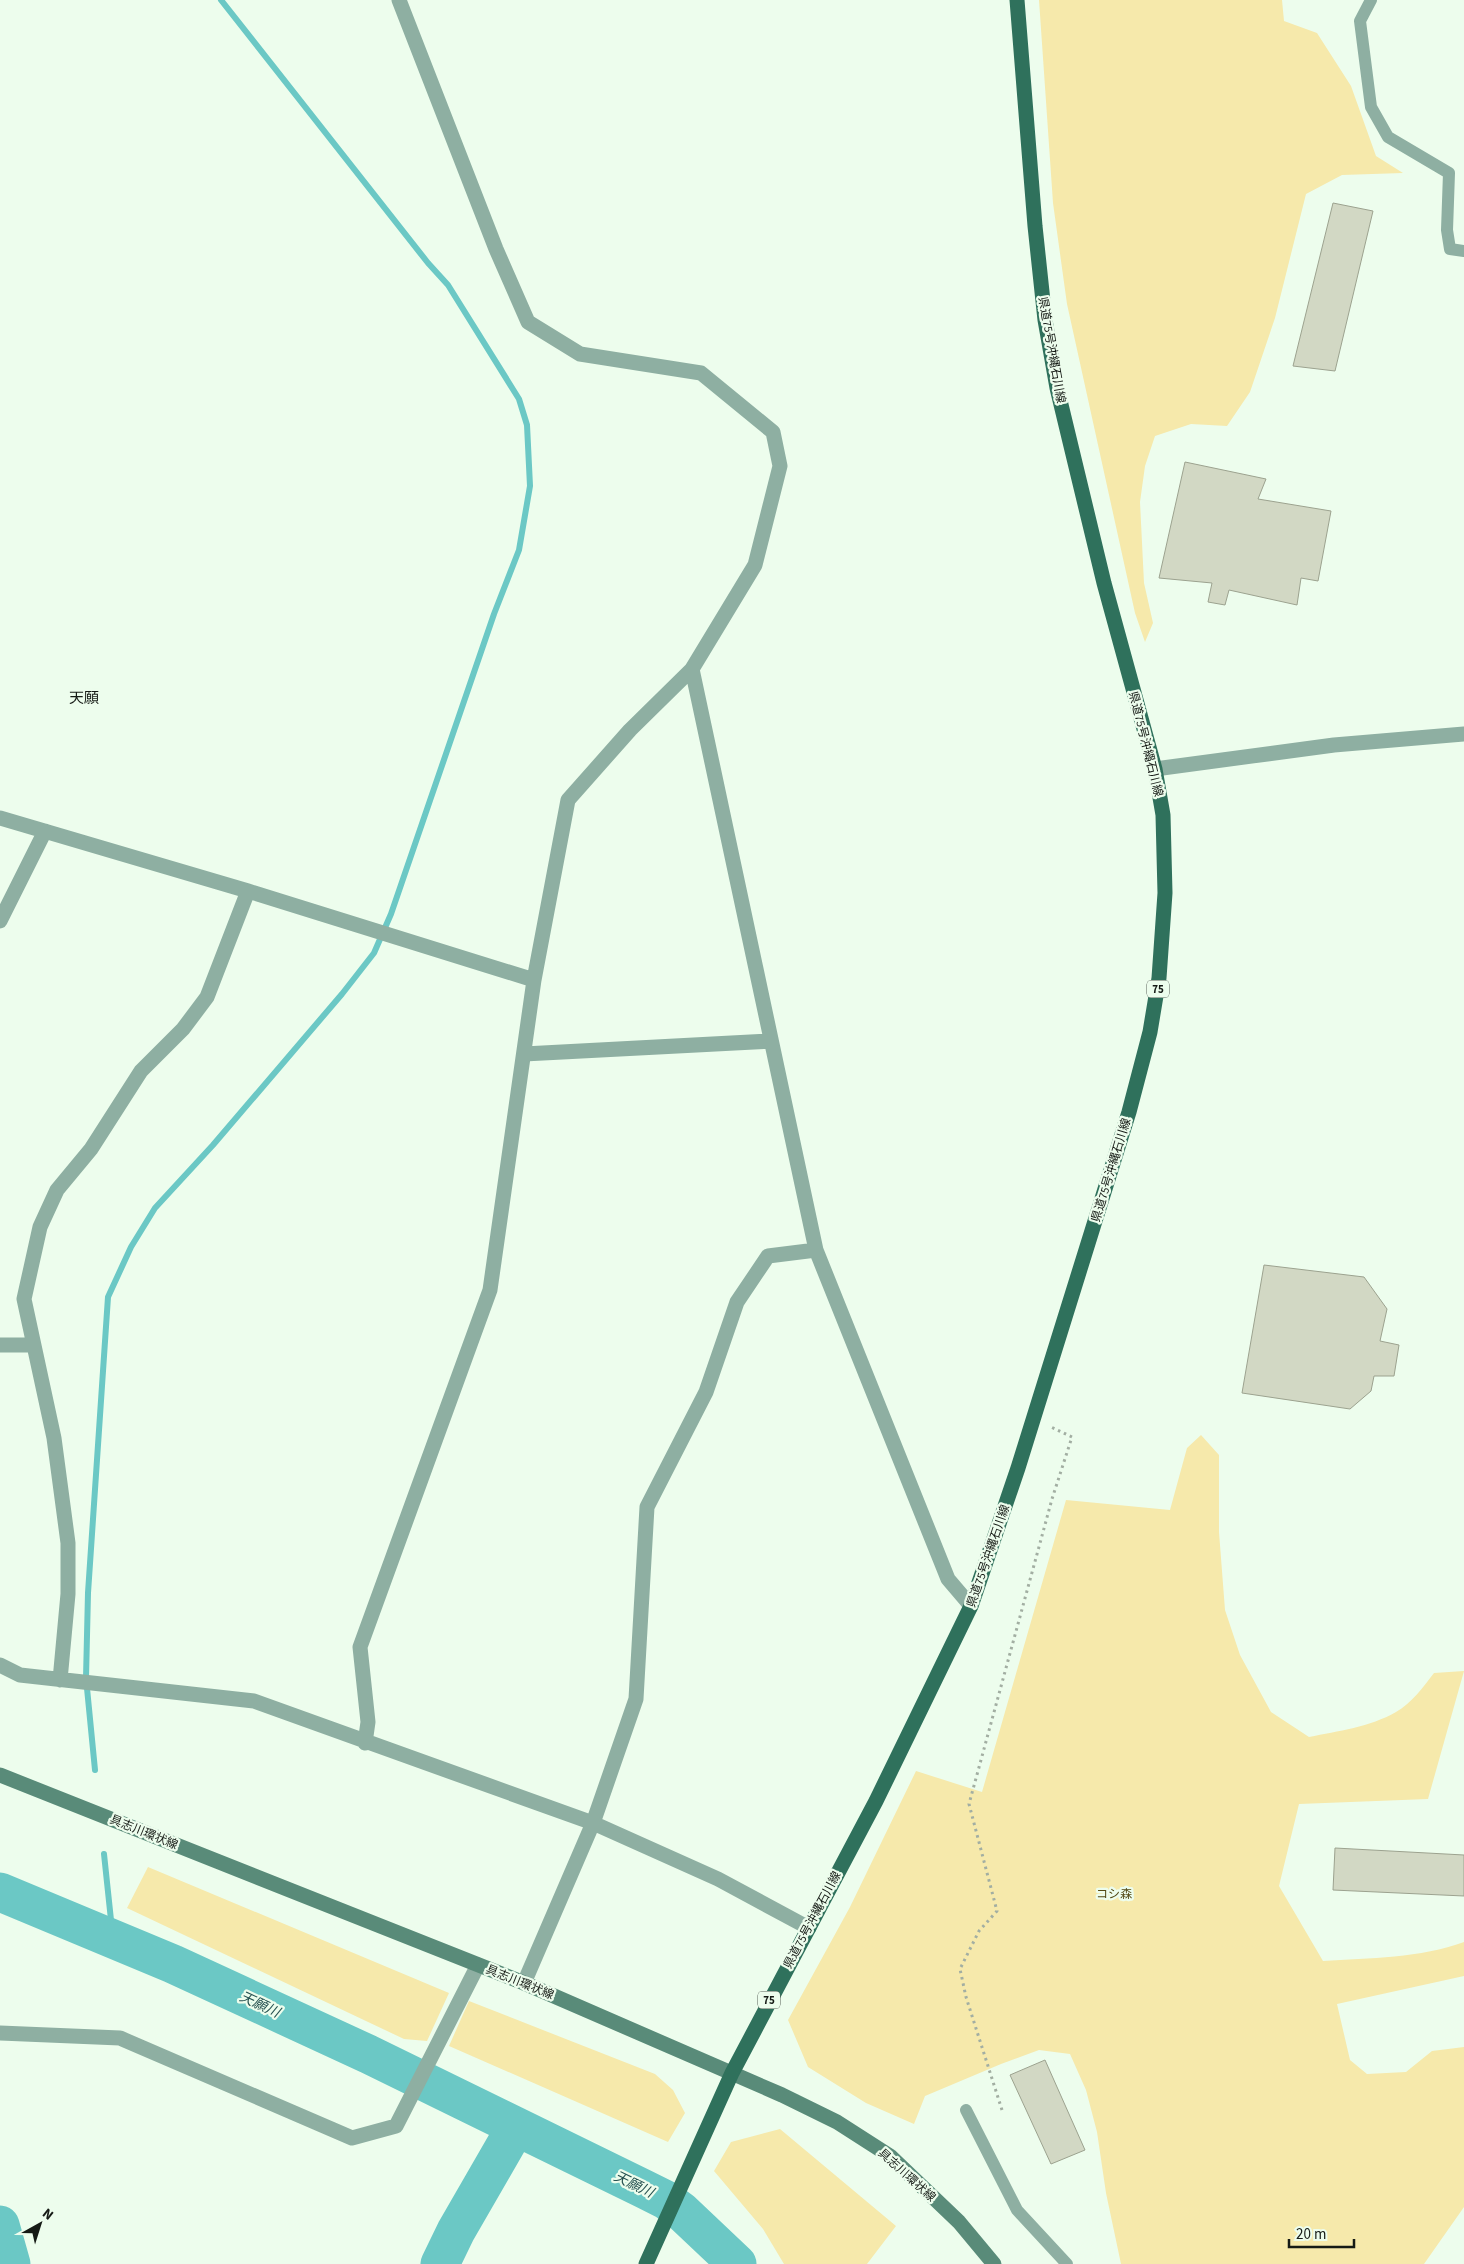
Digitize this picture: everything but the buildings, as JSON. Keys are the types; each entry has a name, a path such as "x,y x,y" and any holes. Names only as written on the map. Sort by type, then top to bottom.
{"main road":[{"name":"県道75号沖縄石川線","path":"647,2263 732,2073 876,1802 971,1606 1034,1420 1124,1130 1150,1032 1160,978 1165,893 1163,815 1155,769 1104,584 1055,379 1045,320 1035,226 1017,0"},
{"name":"具志川環状線","path":"0,1775 524,1983 732,2073 837,2122 890,2156 959,2222 994,2264"}],"street":[{"path":"365,1743 368,1722 360,1647 490,1290 534,980 568,800 630,730 692,669 755,565 780,466 773,432 701,374 580,354 528,322 496,249 400,0"},
{"path":"692,669 816,1250 948,1580 971,1606"},
{"path":"1155,769 1334,745 1464,734"},
{"path":"0,818 248,891 534,980"},
{"path":"0,921 45,832"},
{"path":"60,1680 68,1594 68,1543 54,1438 32,1345 24,1299 40,1227 57,1190 91,1149 141,1072 183,1030 207,997 248,891"},
{"path":"524,1054 771,1041"},
{"path":"524,1983 593,1823 636,1699 647,1508 706,1392 737,1302 768,1256 816,1250"},
{"path":"0,1345 32,1345"},
{"path":"0,1665 20,1675 254,1701 365,1743 593,1823 718,1879 809,1928"},
{"path":"0,2033 120,2038 352,2138 396,2126 478,1965"}],"lane":[{"path":"1371,0 1360,21 1370,107 1388,138 1449,173 1448,230 1450,249 1464,251"},
{"path":"966,2110 1017,2210 1067,2264"}],"path":[{"path":"1002,2110 966,1997 960,1969 979,1931 997,1911 969,1804 1052,1499 1072,1437 1034,1420"}],"green space":[{"path":"1039,0 1282,0 1284,21 1317,33 1351,86 1376,156 1403,173 1342,175 1306,194 1275,318 1250,392 1227,426 1191,424 1155,436 1145,466 1140,502 1144,583 1153,623 1145,642 1135,613 1067,304 1053,203"},
{"name":"コシ森","path":"1201,1435 1219,1455 1219,1532 1225,1610 1240,1655 1271,1712 1309,1737 1342,1730 1365,1725 1402,1709 1434,1673 1464,1671 1428,1799 1299,1804 1279,1886 1323,1961 1413,1954 1464,1942 1464,1976 1337,2004 1350,2060 1367,2074 1406,2072 1432,2051 1464,2047 1464,2207 1424,2264 1121,2264 1106,2193 1097,2132 1086,2090 1070,2054 1039,2050 925,2096 914,2124 866,2103 808,2067 788,2020 850,1907 916,1771 982,1792 1066,1500 1170,1510 1187,1448"},
{"path":"148,1867 449,1993 427,2041 404,2039 127,1908"},
{"path":"469,2001 655,2074 673,2090 685,2113 668,2142 449,2046"},
{"path":"780,2129 896,2226 867,2264 784,2264 763,2229 714,2171 731,2142"}],"waterway":[{"path":"95,1770 86,1678 88,1593 108,1297 131,1247 155,1208 213,1145 342,994 374,953 391,914 494,614 519,550 530,486 527,425 519,399 448,285 428,263 221,0"},
{"path":"104,1854 113,1939"},
{"name":"天願川","path":"0,1892 173,1964 368,2054 666,2200 681,2211 737,2264"},
{"name":"天願川","path":"440,2264 456,2231 516,2127"},
{"name":"天願川","path":"0,2225 11,2264"}],"district":[{"name":"天願","path":"84,698"}]}
